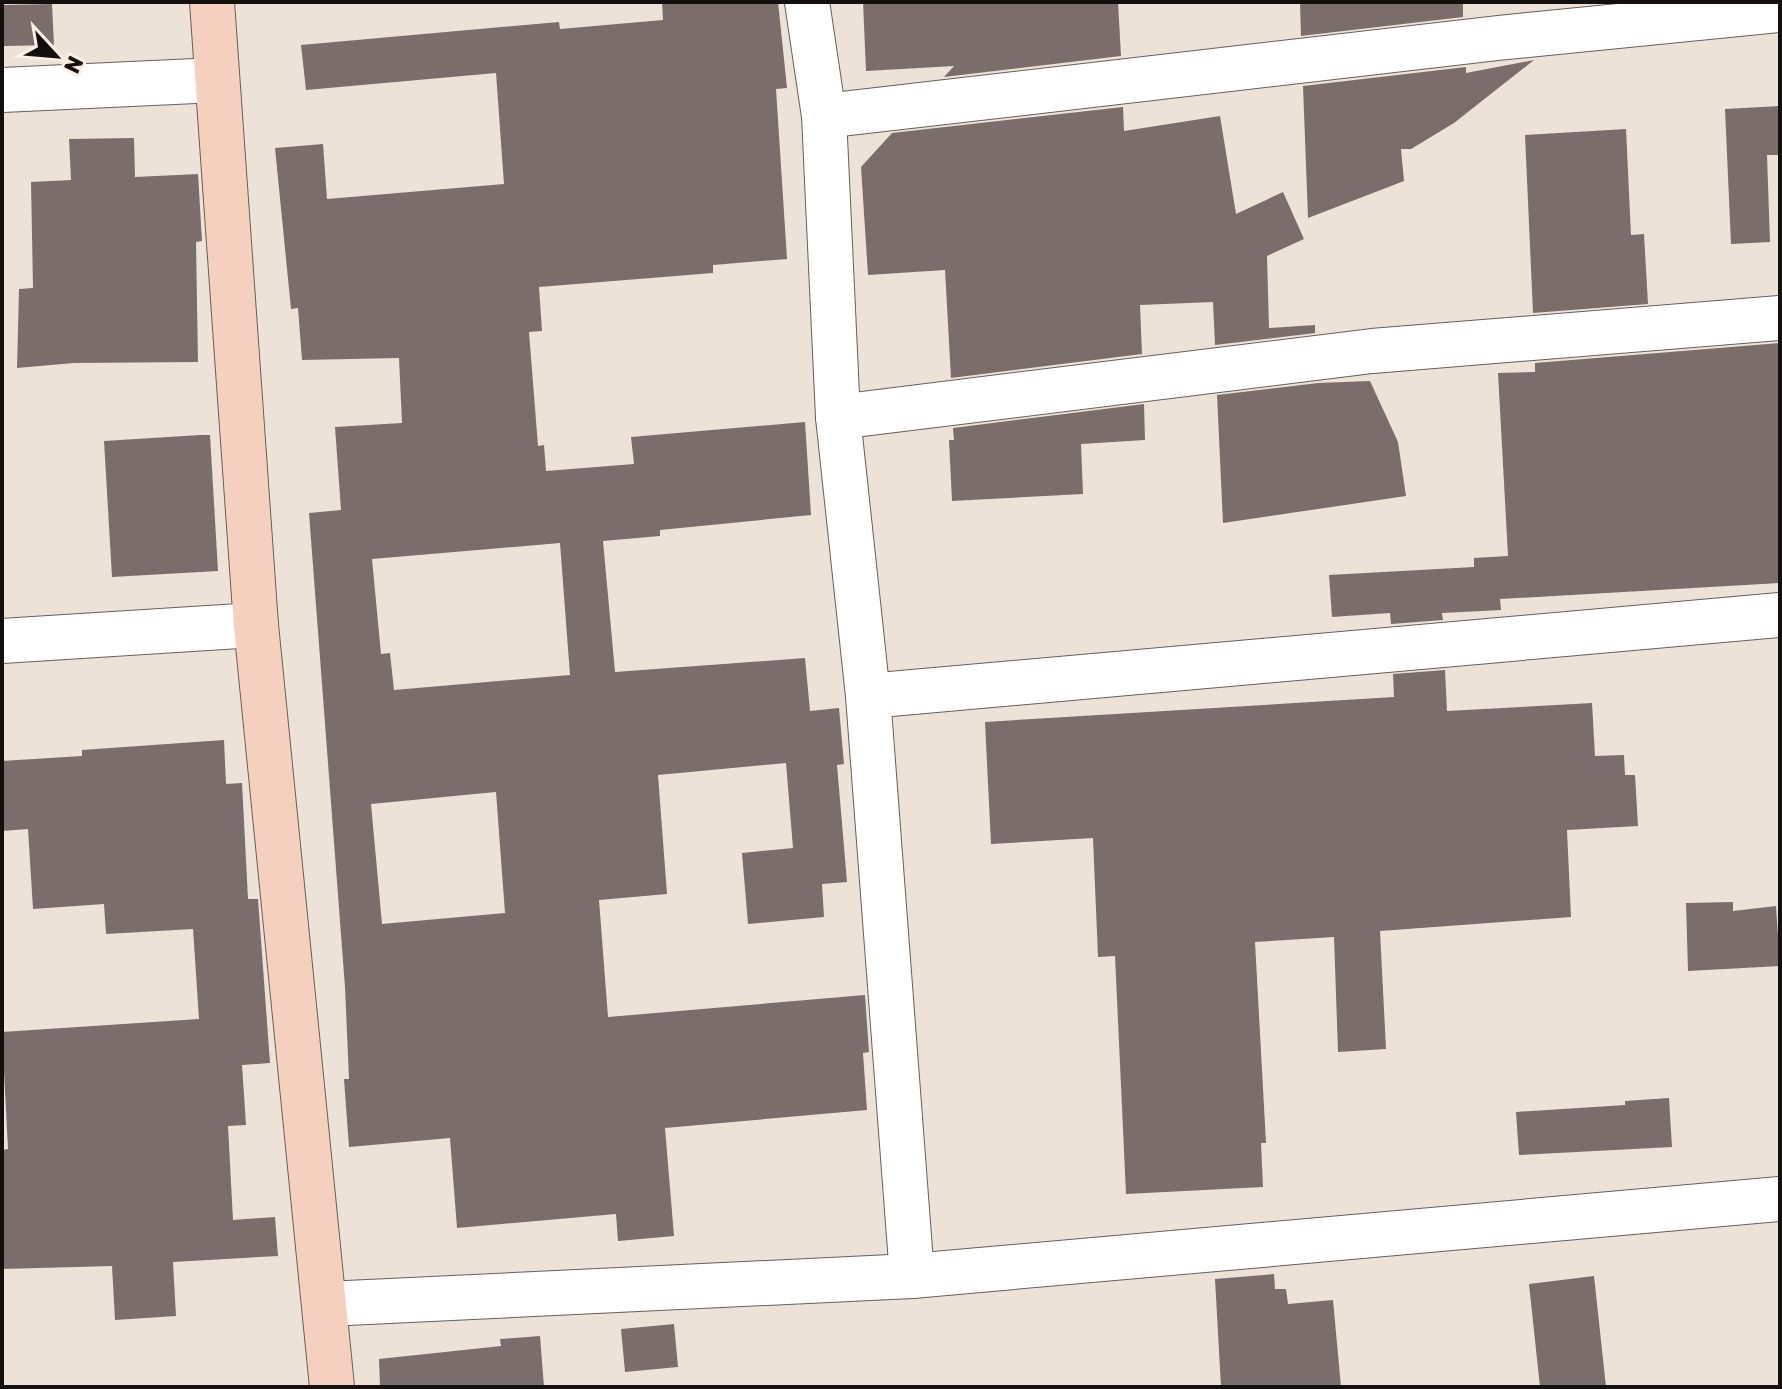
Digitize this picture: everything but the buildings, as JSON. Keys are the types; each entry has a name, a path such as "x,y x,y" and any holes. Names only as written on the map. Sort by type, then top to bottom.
{"main road":[{"path":"212,2 256,625 332,1387"}],"street":[{"path":"807,2 824,116 838,417 868,696 912,1276"},
{"path":"824,116 1498,38 1780,10"},
{"path":"2,90 217,80"},
{"path":"838,417 1372,351 1780,318"},
{"path":"868,696 1780,615"},
{"path":"2,641 256,625"},
{"path":"326,1304 912,1276 1780,1199"}]}
